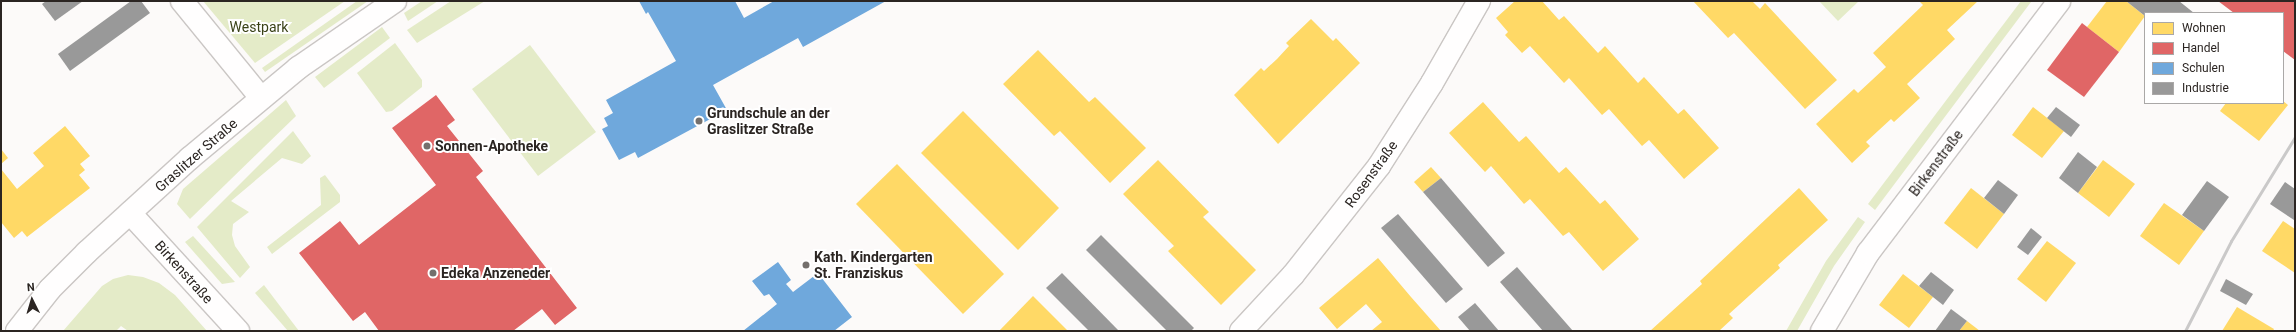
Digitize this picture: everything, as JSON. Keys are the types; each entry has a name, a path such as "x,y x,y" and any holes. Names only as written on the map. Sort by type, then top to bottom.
{"street":[{"path":"182,1 261,98"},
{"name":"Graslitzer Straße","path":"16,331 50,289 130,213 261,98 298,68 395,1"},
{"name":"Rosenstraße","path":"1241,331 1293,275 1379,166 1424,96 1478,1"},
{"name":"Birkenstraße","path":"1822,331 1868,253 2059,1"},
{"name":"Birkenstraße","path":"130,213 238,331"}],"green space":[{"name":"Westpark","path":"203,1 345,1 255,63"},
{"path":"357,1 368,1 265,72 262,68"},
{"path":"422,1 438,1 408,21 404,13"},
{"path":"451,1 485,1 417,43 407,30"},
{"path":"1819,1 1859,1 1838,21"},
{"path":"2021,1 2031,2 1875,210 1868,204"},
{"path":"382,27 390,38 324,88 315,77"},
{"path":"395,43 422,80 422,87 392,111 386,112 357,73"},
{"path":"530,45 596,132 538,176 472,89"},
{"path":"286,100 296,116 190,219 177,204 183,189"},
{"path":"293,131 311,156 302,164 282,158 231,201 249,212 233,224 232,235 235,246 250,267 240,278 197,227"},
{"path":"325,175 340,195 340,202 272,254 267,247 321,205 320,178"},
{"path":"1858,217 1865,222 1834,266 1797,331 1786,331 1826,261"},
{"path":"193,236 235,282 222,284 185,242"},
{"path":"128,275 143,277 159,283 175,295 207,331 128,331 121,326 116,331 63,331 102,286 113,279"},
{"path":"264,285 299,331 288,331 255,293"}],"building: Wohnen":[{"path":"1515,1 1542,1 1559,20 1564,16 1598,53 1605,46 1638,83 1644,77 1678,114 1684,109 1719,148 1684,179 1649,140 1642,146 1609,109 1602,115 1569,78 1564,83 1530,46 1522,53 1505,35 1508,32 1496,18"},
{"path":"1693,1 1752,1 1760,9 1765,3 1837,80 1805,109 1734,33 1728,38"},
{"path":"1919,1 1978,1 1947,30 1955,39 1907,84 1920,98 1894,122 1891,119 1866,142 1870,146 1852,163 1816,124 1854,89 1858,93 1886,67 1873,53 1923,5"},
{"path":"2107,1 2126,1 2144,15 2144,17 2119,52 2087,27"},
{"path":"1311,19 1333,41 1336,38 1360,63 1278,144 1234,95 1261,68 1264,71 1277,59 1289,46 1286,43"},
{"path":"1038,50 1089,102 1095,97 1146,148 1110,183 1060,131 1054,136 1003,84"},
{"path":"1483,102 1519,142 1526,136 1559,173 1566,167 1600,204 1605,200 1639,239 1603,271 1569,232 1563,236 1530,199 1524,204 1491,166 1485,172 1449,133"},
{"path":"2284,102 2288,105 2259,141 2220,111 2225,104 2284,104"},
{"path":"2033,107 2064,131 2042,158 2012,135"},
{"path":"963,111 1059,208 1018,250 921,153"},
{"path":"65,126 90,156 80,164 85,170 79,175 90,188 27,237 22,231 14,238 1,222 1,169 17,189 44,166 33,153"},
{"path":"1,149 8,158 1,164"},
{"path":"1158,160 1209,212 1203,217 1256,270 1221,305 1168,251 1174,246 1123,194"},
{"path":"2103,160 2135,184 2109,217 2078,193"},
{"path":"897,164 1004,274 963,314 856,204"},
{"path":"1431,167 1441,178 1423,192 1414,182"},
{"path":"1799,188 1828,220 1778,265 1780,268 1729,314 1733,318 1719,331 1650,331 1702,284 1700,281"},
{"path":"1971,188 2004,214 1977,249 1944,223"},
{"path":"2164,203 2204,231 2179,265 2140,236"},
{"path":"2283,221 2295,229 2295,273 2262,251"},
{"path":"2047,241 2076,263 2046,302 2017,279"},
{"path":"1378,258 1441,331 1371,331 1382,322 1366,304 1337,329 1319,308"},
{"path":"1903,274 1933,297 1909,328 1879,305"},
{"path":"1033,296 1068,331 999,331"},
{"path":"2237,307 2274,329 2273,331 2222,331"},
{"path":"1967,321 1980,331 1959,331"}],"building: Handel":[{"path":"2218,1 2295,1 2295,60 2284,52 2284,12 2233,12"},
{"path":"2082,23 2119,52 2084,97 2047,70"},
{"path":"436,95 455,120 447,126 483,171 476,177 577,308 555,325 542,309 513,331 379,331 365,312 353,321 299,253 340,221 359,245 436,185 392,128"}],"building: Schulen":[{"path":"639,1 735,1 744,18 774,1 886,1 803,47 798,38 713,85 727,110 638,158 635,152 619,160 602,129 608,126 604,118 613,113 606,100 676,61 648,12 646,14"},
{"path":"778,262 791,280 786,284 793,292 818,273 852,317 834,331 743,331 777,304 769,294 764,296 752,281"}],"building: Industrie":[{"path":"46,1 83,1 55,21 42,4"},
{"path":"131,1 141,1 150,13 70,71 58,54"},
{"path":"2126,1 2179,1 2193,12 2144,12 2144,15"},
{"path":"2056,107 2080,125 2071,137 2047,118"},
{"path":"2078,152 2097,167 2078,193 2059,178"},
{"path":"1441,178 1505,253 1488,267 1423,192"},
{"path":"1998,180 2018,195 2004,214 1984,198"},
{"path":"2207,181 2229,197 2204,231 2182,215"},
{"path":"2285,182 2295,189 2294,220 2270,204"},
{"path":"1398,214 1463,289 1446,303 1381,228"},
{"path":"2031,228 2042,237 2028,255 2017,247"},
{"path":"1101,235 1194,328 1191,331 1167,331 1086,250"},
{"path":"1517,267 1573,331 1543,331 1500,282"},
{"path":"1931,272 1954,290 1943,305 1919,286"},
{"path":"1062,273 1119,331 1089,331 1046,288"},
{"path":"2226,279 2253,294 2246,305 2220,291"},
{"path":"1475,303 1499,331 1470,331 1458,317"},
{"path":"1951,309 1967,321 1959,331 1935,331"}],"railway":[{"path":"2185,331 2231,241 2295,137"}],"place":[{"name":"Grundschule an der Graslitzer Straße","path":"699,121"},
{"name":"Sonnen-Apotheke","path":"427,146"},
{"name":"Kath. Kindergarten St. Franziskus","path":"806,265"},
{"name":"Edeka Anzeneder","path":"433,273"}]}
